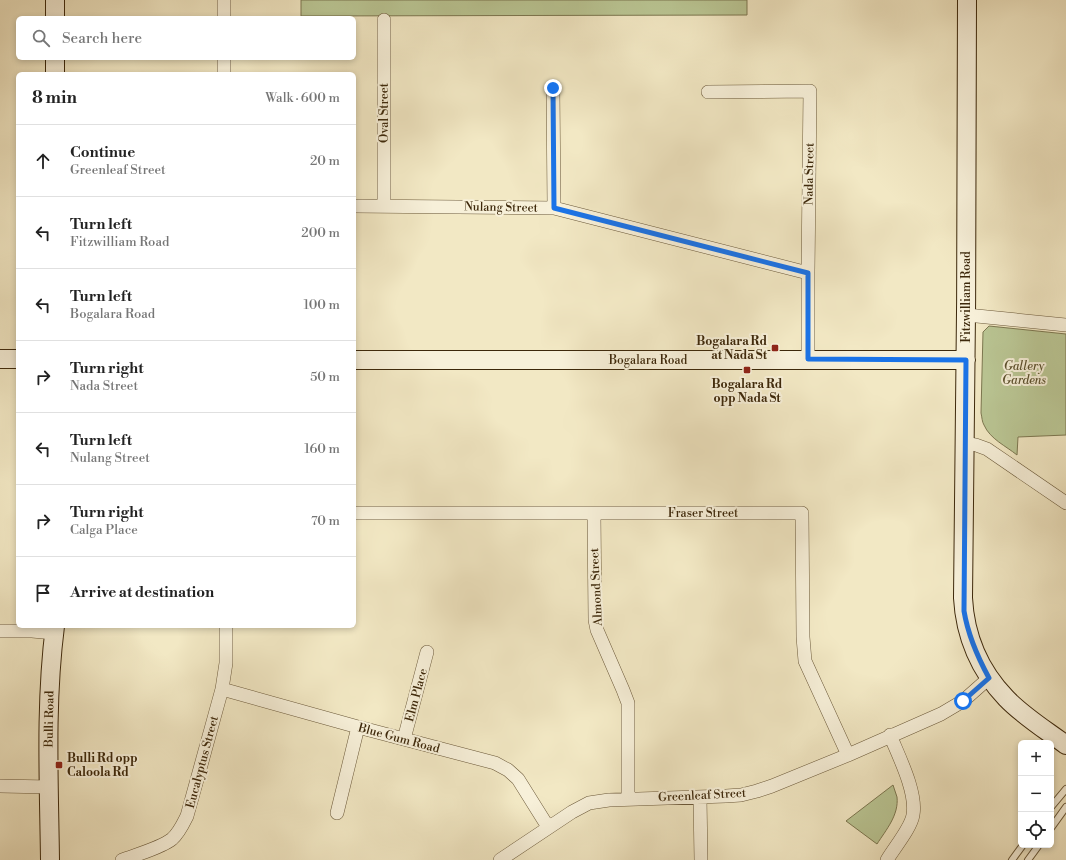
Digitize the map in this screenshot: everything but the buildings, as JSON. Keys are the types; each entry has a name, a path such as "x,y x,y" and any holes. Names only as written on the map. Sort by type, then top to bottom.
{"street":[{"path":"55,0 55,16"},
{"path":"224,0 224,16"},
{"name":"Fitzwilliam Road","path":"967,0 964,611 972,644 989,678 1006,698 1021,712 1066,745"},
{"name":"Oval Street","path":"384,20 384,206"},
{"path":"55,60 55,72"},
{"path":"224,60 224,72"},
{"path":"553,88 554,208"},
{"name":"Nada Street","path":"708,92 810,91 808,359"},
{"name":"Nulang Street","path":"356,206 554,208 808,273"},
{"path":"966,315 1066,325"},
{"path":"0,359 16,359"},
{"name":"Bogalara Road","path":"356,360 966,360"},
{"path":"966,443 987,449 1066,504"},
{"name":"Fraser Street","path":"356,513 802,513 803,637 805,661 848,755"},
{"name":"Almond Street","path":"594,513 595,620 597,630 628,703 628,799"},
{"name":"Eucalyptus Street","path":"122,860 172,840 187,816 222,689 226,663 226,628"},
{"path":"0,631 54,629"},
{"name":"Bulli Road","path":"50,860 49,723 50,680 54,629"},
{"name":"Elm Place","path":"404,739 427,652"},
{"name":"Greenleaf Street","path":"500,860 548,827 589,803 628,799 741,795 772,786 848,755 890,735 941,714 968,697 989,678"},
{"name":"Blue Gum Road","path":"222,689 495,763 508,770 518,779 548,827"},
{"path":"337,813 358,727"},
{"path":"887,860 909,826 913,815 914,801 910,786 890,735"},
{"path":"0,786 49,787"},
{"path":"700,797 701,860"}],"lane":[{"path":"1054,803 1066,789"},
{"path":"1054,824 1066,807"},
{"path":"1012,860 1021,848"},
{"path":"1028,860 1037,848"}],"green space":[{"path":"301,0 747,0 747,15 301,16"},
{"name":"Gallery Gardens","path":"989,326 1066,334 1066,435 1018,437 1017,455 994,438 987,430 981,413 983,332"},
{"path":"893,785 897,797 896,810 888,828 877,844 846,821"}],"place":[{"name":"Bogalara Rd at Nada St","path":"775,348"},
{"name":"Bogalara Rd opp Nada St","path":"747,370"},
{"name":"Bulli Rd opp Caloola Rd","path":"59,765"}],"route":[{"path":"553,88 554,208 808,273 808,359 966,360 963,598 966,623 972,644 989,678 963,701"}]}
